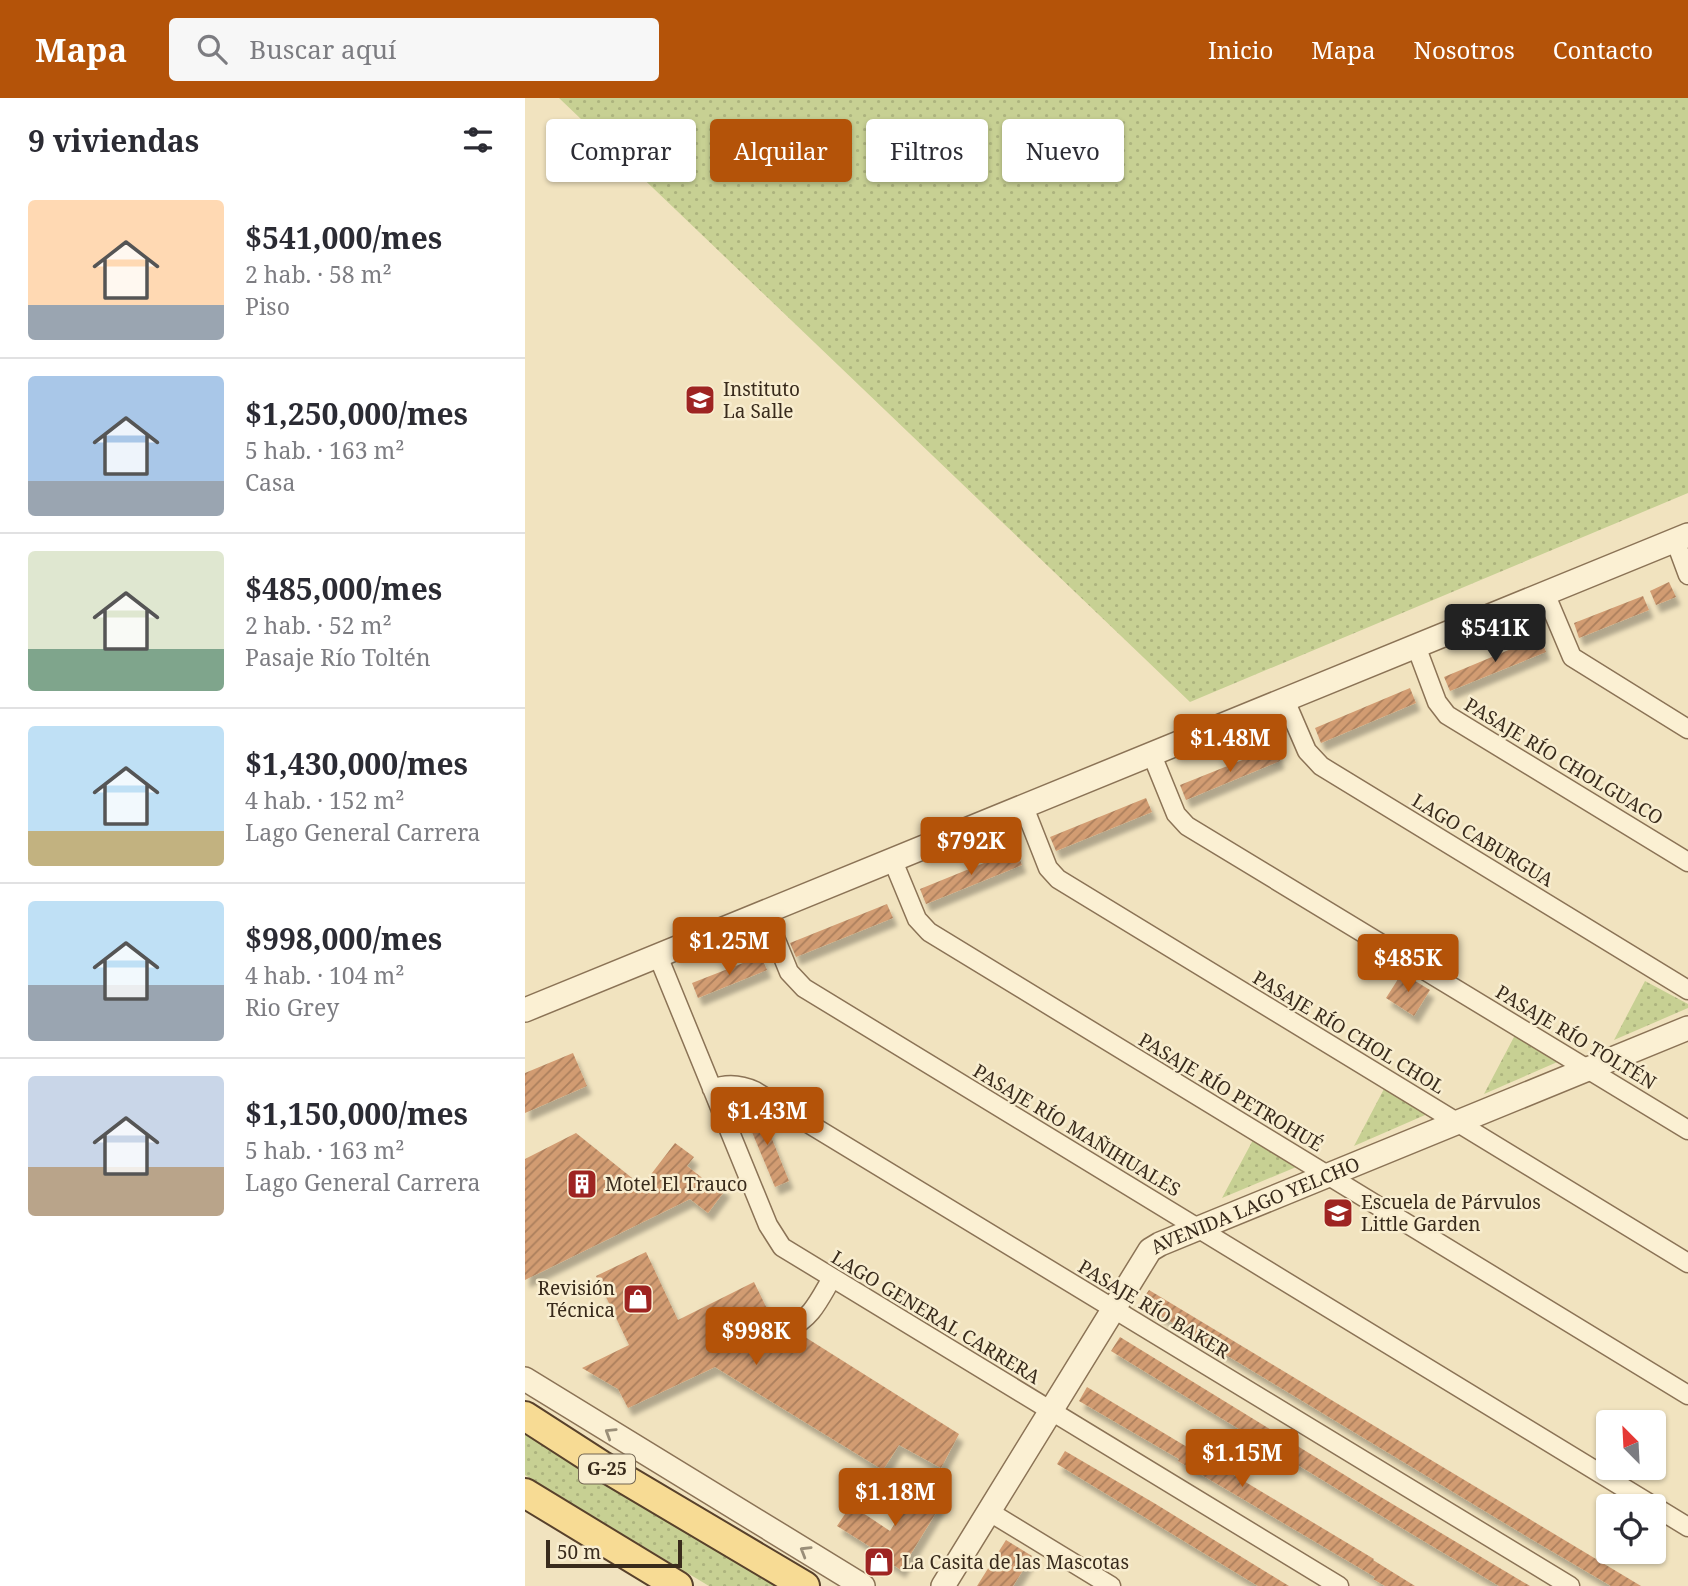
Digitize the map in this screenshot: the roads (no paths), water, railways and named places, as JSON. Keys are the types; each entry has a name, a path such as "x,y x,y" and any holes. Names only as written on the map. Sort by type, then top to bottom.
{"main road":[{"name":"G-25","path":"525,1416 601,1465 805,1586"},
{"path":"525,1493 678,1586"}],"street":[{"path":"525,1010 1682,537 1688,575"},
{"path":"1545,593 1568,652 1576,660 1688,729"},
{"name":"PASAJE RÍO CHOLGUACO","path":"1416,646 1437,702 1447,715 1688,862"},
{"name":"LAGO CABURGUA","path":"1285,700 1307,751 1321,766 1688,990"},
{"name":"PASAJE RÍO TOLTÉN","path":"1152,755 1176,814 1187,826 1688,1130"},
{"name":"PASAJE RÍO CHOL CHOL","path":"1024,807 1048,868 1058,879 1688,1263"},
{"name":"PASAJE RÍO PETROHUÉ","path":"893,861 917,919 929,932 1688,1395"},
{"name":"PASAJE RÍO MAÑIHUALES","path":"765,913 784,964 804,988 1688,1527"},
{"name":"LAGO GENERAL CARRERA","path":"658,956 771,1234 788,1252 1339,1586"},
{"name":"AVENIDA LAGO YELCHO","path":"943,1586 1150,1250 1688,1028"},
{"name":"PASAJE RÍO BAKER","path":"712,1089 737,1085 755,1091 1570,1586"},
{"path":"788,1329 808,1317 832,1278"},
{"path":"525,1380 863,1586"},
{"path":"988,1511 1111,1586"}],"place":[{"name":"Instituto La Salle","path":"700,400"},
{"name":"Motel El Trauco","path":"582,1184"},
{"name":"Escuela de Párvulos Little Garden","path":"1338,1213"},
{"name":"Revisión Técnica","path":"638,1299"},
{"name":"La Casita de las Mascotas","path":"879,1562"}]}
